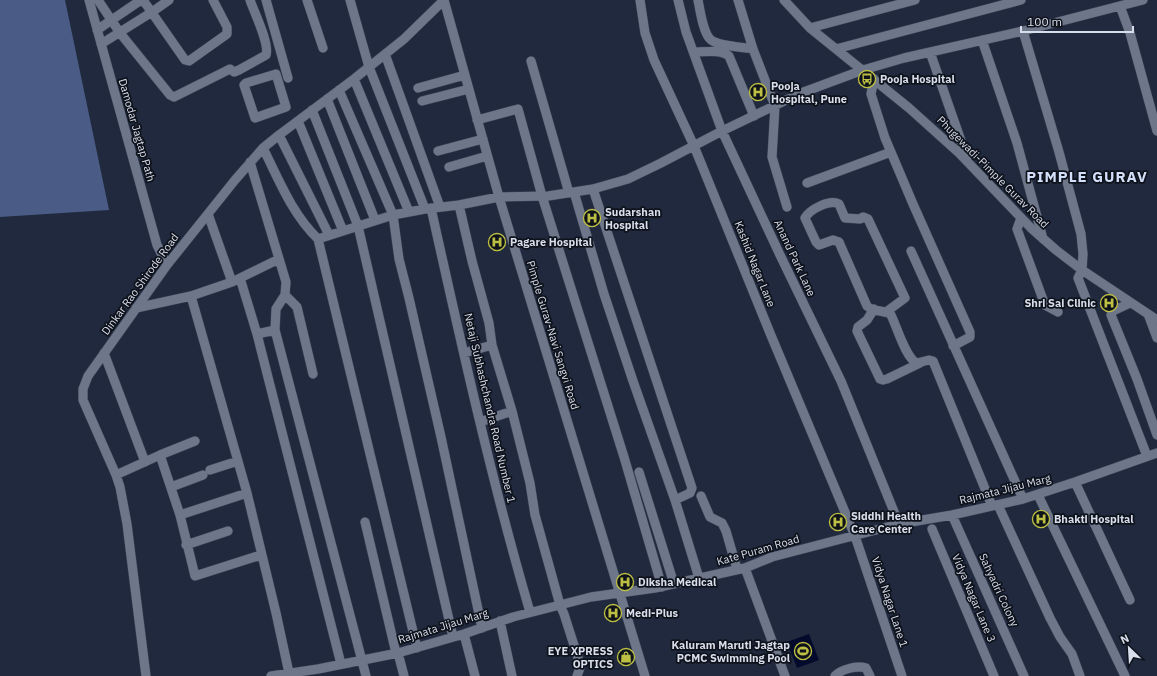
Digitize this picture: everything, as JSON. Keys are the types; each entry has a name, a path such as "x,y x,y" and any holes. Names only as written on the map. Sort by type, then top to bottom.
{"street":[{"name":"Damodar Jagtap Path","path":"89,0 157,245 167,265"},
{"path":"98,0 120,33 172,97 176,97 228,70 234,72 240,70 266,55 268,50 250,0"},
{"path":"97,30 142,0 185,60 189,61 227,34 227,27 213,0"},
{"path":"101,44 152,12 168,0"},
{"path":"266,0 287,74 276,74 246,83 244,85 255,118 286,107 276,74"},
{"path":"308,0 323,48"},
{"path":"350,0 368,67 432,208"},
{"name":"Dinkar Rao Shirode Road","path":"146,676 126,518 116,475 83,400 83,389 88,376 167,265 263,148 404,39 444,0"},
{"name":"Pimple Gurav-Navi Sangvi Road","path":"444,0 499,197 645,676"},
{"name":"Kashid Nagar Lane","path":"640,0 645,33 654,60 694,146 855,536"},
{"name":"Anand Park Lane","path":"678,0 686,32 722,131 783,262 841,381 899,524"},
{"path":"698,0 706,32 710,40 753,49"},
{"path":"738,0 753,49 775,106 772,157 787,207"},
{"name":"Phugewadi-Pimple Gurav Road","path":"784,0 810,28 874,79 940,135 1043,239 1082,270 1157,320"},
{"path":"810,28 915,0"},
{"path":"836,49 1021,0"},
{"path":"318,239 393,215 499,197 542,196 593,189 628,179 661,164 722,131 801,93 863,70 930,52 1144,0"},
{"path":"1120,6 1130,33 1157,131"},
{"path":"1023,30 1057,145 1081,234 1083,254 1082,270 1078,278 1147,456"},
{"path":"982,40 1017,143 1043,239"},
{"path":"694,52 720,52 729,56 754,116"},
{"path":"930,52 968,162"},
{"path":"384,54 432,208"},
{"path":"531,61 604,294 675,500 699,578"},
{"path":"418,88 465,75"},
{"path":"354,79 409,212"},
{"path":"874,79 871,94 885,138 916,212 970,332 970,337 953,346"},
{"path":"422,101 469,89"},
{"path":"339,90 393,215 399,258 418,337 482,628"},
{"path":"327,99 375,220"},
{"path":"478,120 518,109 542,196 624,457 662,586"},
{"path":"312,110 358,226 453,637"},
{"path":"298,121 343,231"},
{"path":"279,135 329,235"},
{"path":"438,151 483,139"},
{"path":"263,148 288,200 310,232 318,239 417,648"},
{"path":"807,183 891,152"},
{"path":"449,167 487,156"},
{"path":"250,162 286,282 285,295 276,309 275,330 366,676"},
{"path":"593,189 692,488 690,494 675,500"},
{"path":"886,312 904,298 868,219 863,217 860,219 845,218 839,204 834,202 827,203 808,213 805,218 816,242 819,245 833,240 839,242 867,306 891,315 907,353 912,360 920,363"},
{"path":"459,205 489,323 492,345 512,411 530,483 535,514 560,605 580,664 577,676"},
{"name":"Netaji Subhashchandra Road Number 1","path":"432,208 480,422 511,548 530,612"},
{"path":"208,214 257,334 341,664"},
{"path":"1021,218 1017,229 1045,305 1058,312"},
{"path":"911,251 1023,499"},
{"path":"136,308 191,296 236,280 279,259"},
{"path":"285,295 297,307 313,374"},
{"path":"191,296 247,493 289,673"},
{"path":"1130,303 1113,311 1111,315 1137,379 1157,436"},
{"path":"874,309 867,320 858,327 857,331 880,379 887,379 920,363 929,360 932,361 995,506 1050,618 1060,637 1072,654 1080,676"},
{"path":"1148,314 1157,338"},
{"path":"257,334 275,330"},
{"path":"464,353 492,345"},
{"path":"104,353 145,462"},
{"path":"480,422 512,411"},
{"path":"116,475 195,441"},
{"name":"Rajmata Jijau Marg","path":"855,536 899,524 952,515 1038,495 1157,453"},
{"path":"160,455 180,515 186,545 195,576 262,555"},
{"path":"170,486 238,461"},
{"path":"639,472 674,584"},
{"path":"1075,482 1130,600"},
{"path":"180,515 247,493"},
{"path":"1038,495 1125,676"},
{"path":"701,496 710,517 722,523 726,530 784,676"},
{"name":"Sahyadri Colony","path":"952,515 1024,676"},
{"path":"365,522 404,676"},
{"name":"Vidya Nagar Lane 3","path":"932,529 994,676"},
{"path":"186,545 228,531"},
{"name":"Kate Puram Road","path":"620,593 674,584 741,568 772,557 855,536"},
{"name":"Vidya Nagar Lane 1","path":"855,536 902,676"},
{"name":"Rajmata Jijau Marg","path":"275,676 289,673 319,672 361,659 417,648 530,612 591,597 620,593"},
{"path":"500,622 512,676"},
{"path":"464,634 474,676"},
{"path":"835,676 842,671 862,667 868,670 870,676"}],"shaded area":[{"path":"0,0 65,0 109,210 0,217"},
{"name":"Kaluram Maruti Jagtap PCMC Swimming Pool","path":"809,634 819,660 797,668 787,642"}],"place":[{"name":"Pooja Hospital","path":"867,79"},
{"name":"Pooja Hospital, Pune","path":"758,92"},
{"name":"Sudarshan Hospital","path":"592,218"},
{"name":"Pagare Hospital","path":"497,242"},
{"name":"Shri Sai Clinic","path":"1109,303"},
{"name":"Bhakti Hospital","path":"1041,519"},
{"name":"Siddhi Health Care Center","path":"838,522"},
{"name":"Diksha Medical","path":"625,582"},
{"name":"Medi-Plus","path":"613,613"},
{"name":"Kaluram Maruti Jagtap PCMC Swimming Pool","path":"803,651"},
{"name":"EYE XPRESS OPTICS","path":"626,657"}],"district":[{"name":"PIMPLE GURAV","path":"1087,176"}]}
